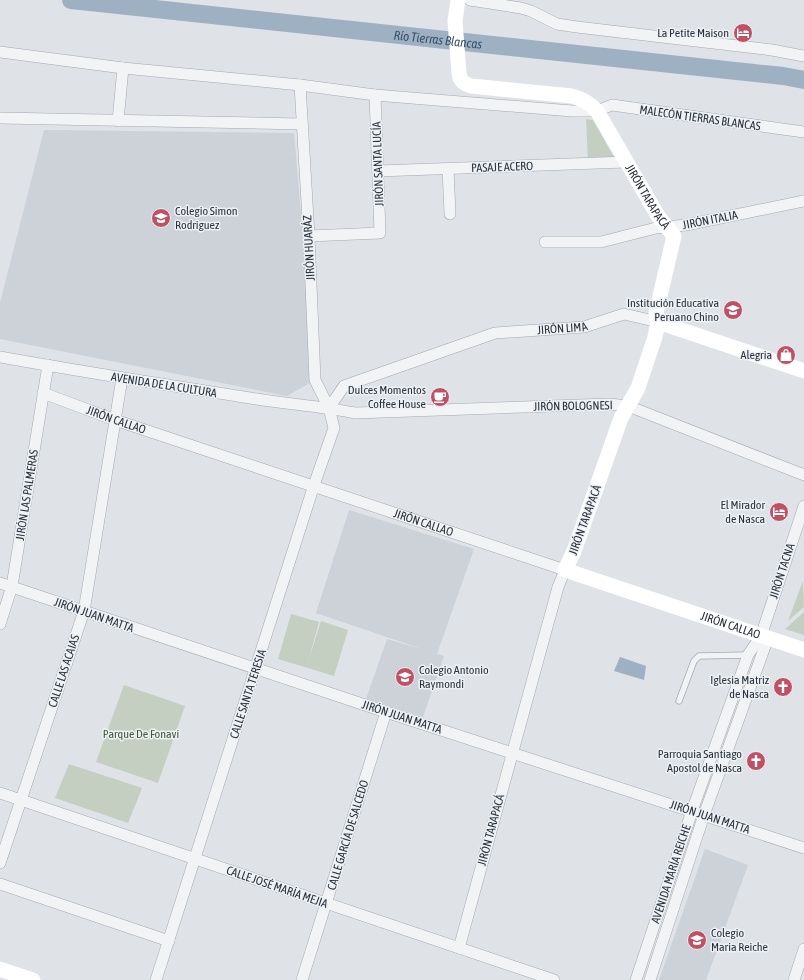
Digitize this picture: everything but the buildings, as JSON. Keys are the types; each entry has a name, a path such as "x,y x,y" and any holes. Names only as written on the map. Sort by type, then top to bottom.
{"street":[{"path":"458,0 455,21 459,73 460,78 464,83 471,86 572,96 582,99 597,111"},
{"path":"470,0 532,5 557,24 765,49 804,56"},
{"name":"MALECÓN TIERRAS BLANCAS","path":"0,52 124,68 300,85 375,95 572,112 597,111 612,105 804,132"},
{"path":"118,121 124,68"},
{"name":"JIRÓN HUARÁZ","path":"300,85 309,236 315,380 329,408"},
{"name":"JIRÓN SANTA LUCÍA","path":"309,236 380,233 375,95"},
{"name":"JIRÓN TARAPACÁ","path":"459,948 511,753 558,587 574,551 622,418 638,388 656,337 658,322 656,312 674,236 658,216 597,111"},
{"path":"0,118 302,124"},
{"name":"PASAJE ACERO","path":"378,172 626,162"},
{"path":"448,169 450,214"},
{"name":"JIRÓN ITALIA","path":"545,242 601,242 656,228 668,227 804,200"},
{"name":"JIRÓN LIMA","path":"329,408 344,386 495,333 584,327 624,314 658,322 804,371"},
{"name":"AVENIDA DE LA CULTURA","path":"0,356 122,378 294,405 329,408"},
{"name":"JIRÓN LAS PALMERAS","path":"0,624 12,586 48,365"},
{"name":"CALLE LAS ACAIAS","path":"0,863 84,611 122,378"},
{"name":"JIRÓN CALLAO","path":"43,393 115,420 314,485 804,650"},
{"name":"JIRÓN BOLOGNESI","path":"329,408 355,413 609,404 628,406 804,475"},
{"name":"CALLE SANTA TERESIA","path":"156,980 314,485 334,428 329,408"},
{"name":"JIRÓN TACNA","path":"764,637 804,506"},
{"name":"JIRÓN JUAN MATTA","path":"0,583 386,712 804,848"},
{"name":"AVENIDA MARÍA REICHE","path":"636,980 692,811 748,655 764,637"},
{"name":"AVENIDA MARÍA REICHE","path":"650,980 764,637"},
{"name":"CALLE GARCÍA DE SALCEDO","path":"302,980 386,712"},
{"name":"CALLE JOSÉ MARÍA MEJIA","path":"0,793 548,979"},
{"path":"0,884 168,941"},
{"path":"794,980 804,949"},
{"path":"0,969 34,980"}],"lane":[{"path":"679,701 694,661 699,656 748,655"}],"shaded area":[{"name":"Colegio Simon Rodriguez","path":"44,130 294,133 315,380 287,396 0,339 0,303"},
{"path":"349,510 474,549 437,654 444,656 423,717 366,699 387,639 425,650 316,613"},
{"name":"Colegio Maria Reiche","path":"705,849 748,865 706,980 659,980"}],"green space":[{"path":"586,119 593,120 615,159 588,161"},
{"path":"803,581 804,607 788,621"},
{"path":"804,612 804,635 785,629"},
{"path":"291,614 319,622 308,662 321,621 348,630 334,676 278,659"},
{"name":"Parque De Fonavi","path":"124,685 185,706 158,783 96,762"},
{"path":"69,764 142,788 128,823 55,798"}],"water":[{"path":"620,657 646,666 644,680 614,671"}],"waterway":[{"name":"Río Tierras Blancas","path":"71,0 783,76 804,80"}],"place":[{"name":"La Petite Maison","path":"743,33"},
{"name":"Colegio Simon Rodriguez","path":"161,218"},
{"name":"Institución Educativa Peruano Chino","path":"733,310"},
{"name":"Alegria","path":"786,355"},
{"name":"Dulces Momentos Coffee House","path":"440,397"},
{"name":"El Mirador de Nasca","path":"779,512"},
{"name":"Colegio Antonio Raymondi","path":"405,677"},
{"name":"Iglesia Matriz de Nasca","path":"783,687"},
{"name":"Parroquia Santiago Apostol de Nasca","path":"756,761"},
{"name":"Colegio Maria Reiche","path":"697,940"}]}
